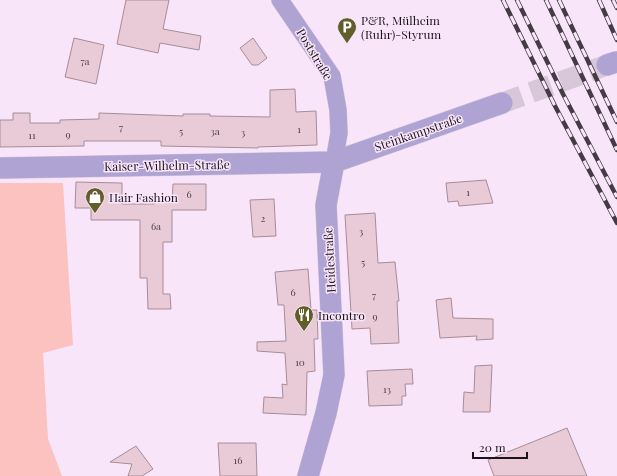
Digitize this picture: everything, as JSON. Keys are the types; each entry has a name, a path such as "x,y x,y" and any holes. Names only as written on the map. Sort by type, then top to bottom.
{"street":[{"name":"Poststraße","path":"280,0 332,76 338,110 339,133 334,162"},
{"name":"Steinkampstraße","path":"334,162 502,103"},
{"name":"Kaiser-Wilhelm-Straße","path":"0,168 334,162"},
{"name":"Heidestraße","path":"308,476 326,413 334,375 326,205 334,162"}],"shaded area":[{"path":"0,183 63,183 73,345 43,353 48,439 62,476 0,476"}],"building":[{"path":"126,0 169,0 163,29 201,36 199,50 160,43 158,53 117,44"},
{"path":"74,38 104,45 96,84 65,77"},
{"path":"253,38 267,58 258,65 252,65 240,48"},
{"path":"295,89 296,112 316,111 317,145 258,148 161,146 161,141 84,141 84,146 0,147 0,120 13,120 13,113 30,113 30,123 60,123 60,120 99,119 99,113 183,116 183,114 210,114 210,116 270,117 270,90"},
{"path":"486,180 493,203 459,206 458,201 448,202 446,183"},
{"path":"76,182 122,183 122,204 154,204 154,202 172,202 173,184 206,184 206,210 172,210 172,242 163,242 163,294 170,294 171,309 148,309 147,278 140,278 140,220 91,220 91,208 75,208"},
{"path":"274,199 276,236 253,237 250,200"},
{"path":"375,213 378,263 395,262 399,301 397,301 399,343 371,344 370,328 352,329 345,215"},
{"path":"308,269 311,310 317,310 318,339 314,339 315,371 307,372 306,415 263,413 264,397 283,398 282,384 287,385 285,353 257,351 257,342 286,341 284,305 278,305 275,272"},
{"path":"451,298 453,318 493,319 493,339 476,340 477,336 440,338 436,300"},
{"path":"492,365 490,412 463,412 464,392 474,393 475,366"},
{"path":"412,369 413,384 405,384 406,396 402,396 402,405 369,406 367,371"},
{"path":"567,428 587,476 494,476 488,460"},
{"path":"218,443 256,443 257,476 220,476"},
{"path":"136,446 153,469 142,476 128,476 132,464 110,462"}],"tunnel":[{"path":"502,103 607,65"}],"railway":[{"path":"503,0 555,106 617,223"},
{"path":"517,0 563,94 617,197"},
{"path":"546,0 617,150"},
{"path":"559,0 617,122"},
{"path":"599,0 617,40"},
{"path":"613,0 617,8"}],"place":[{"name":"P&R, Mülheim (Ruhr)-Styrum","path":"347,44"},
{"name":"Hair Fashion","path":"95,214"},
{"name":"Incontro","path":"304,332"}]}
